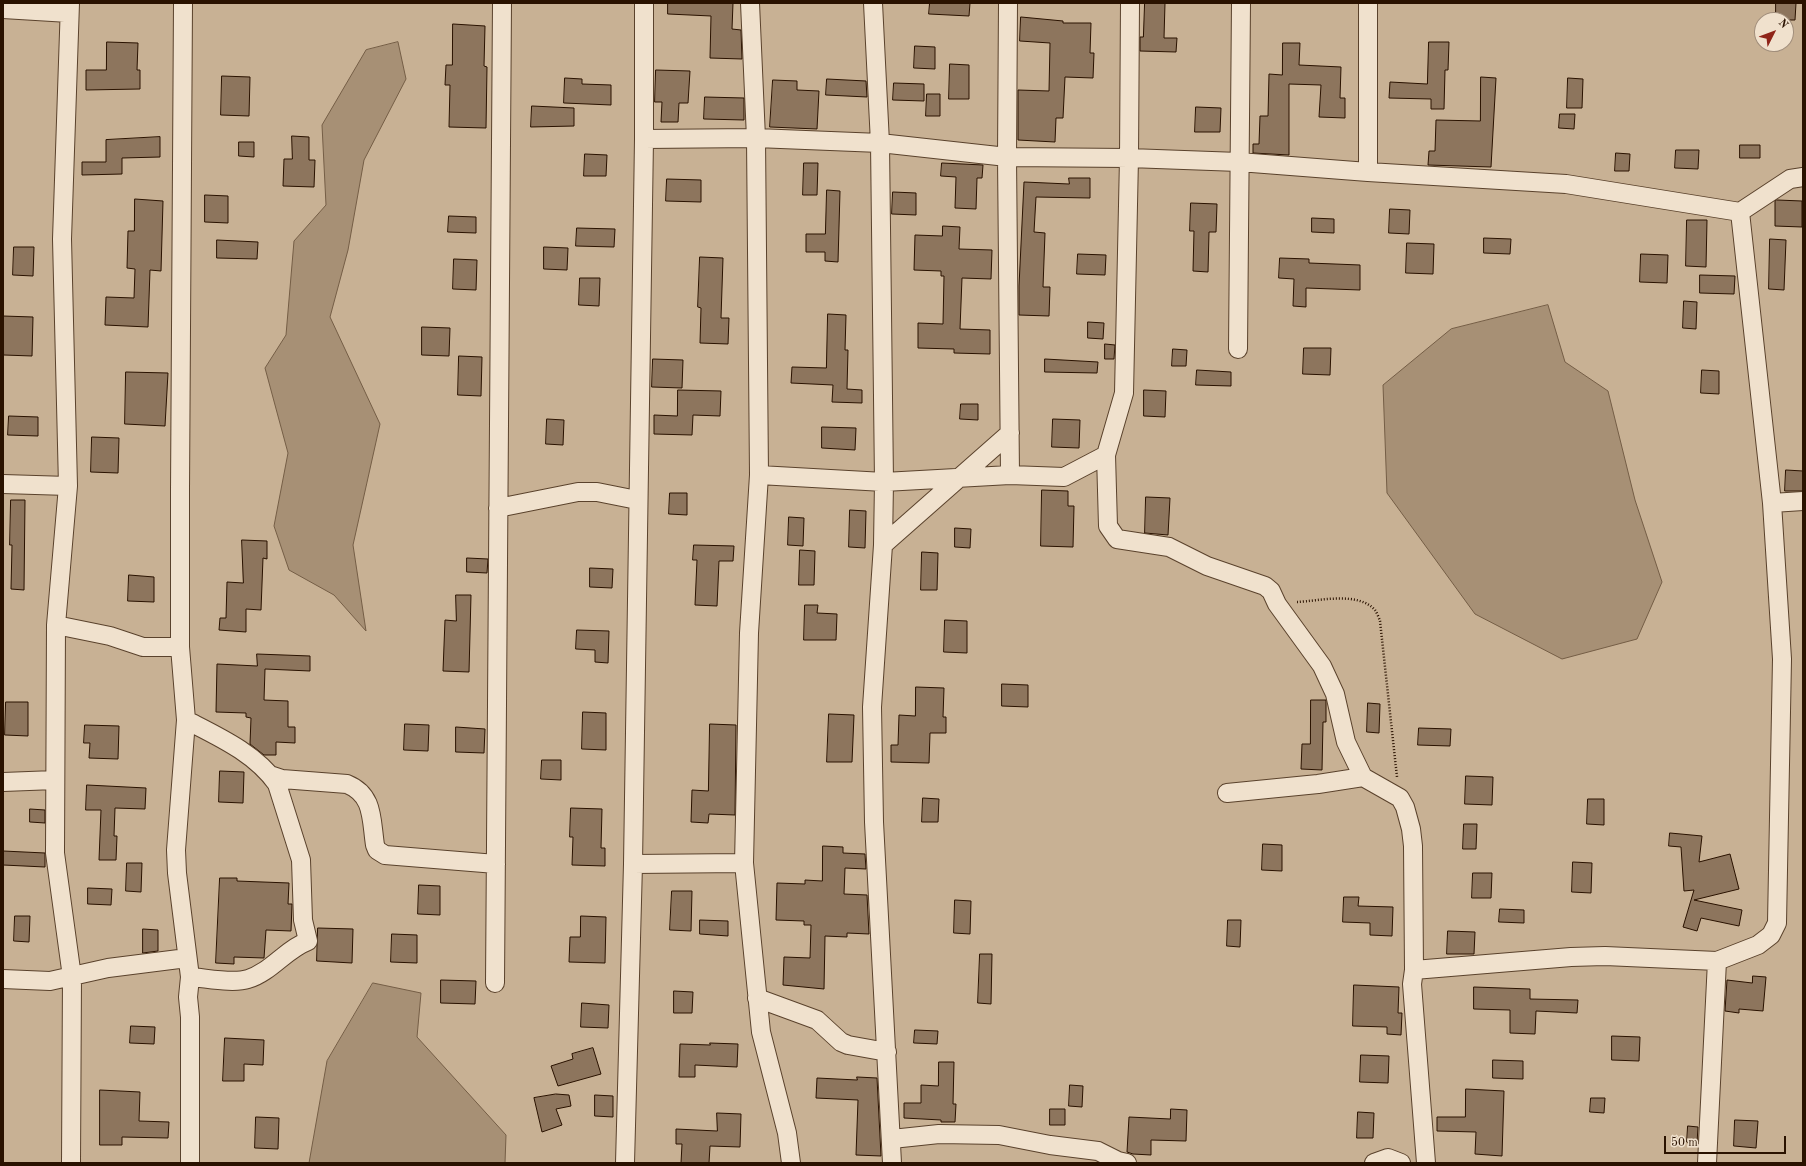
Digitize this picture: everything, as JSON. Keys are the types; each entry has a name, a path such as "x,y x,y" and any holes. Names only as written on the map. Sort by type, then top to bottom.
{"street":[{"path":"183,3 180,647 186,720 176,850 177,873 190,977 188,997 190,1017 190,1163"},
{"path":"495,983 502,3"},
{"path":"625,1163 633,864 637,500 644,139 644,3"},
{"path":"750,3 756,138 759,475 749,633 744,863 761,1032 787,1133 791,1163"},
{"path":"873,3 880,143 884,482 883,545 872,706 874,822 892,1139 892,1163"},
{"path":"1008,3 1007,157 1010,475"},
{"path":"1130,3 1129,158 1124,393 1106,455 1108,526 1117,539 1169,547 1207,566 1265,586 1271,591 1277,604 1322,666 1328,678 1335,694 1346,742 1363,777 1400,798 1411,828 1413,846 1414,970 1412,984 1426,1163"},
{"path":"1238,349 1241,3"},
{"path":"1368,3 1368,172"},
{"path":"3,9 70,8 62,239 68,486 56,625 55,852 72,977 71,1163"},
{"path":"644,139 756,138 880,143 1007,157 1129,158 1239,162 1368,172 1566,184 1740,212 1790,178 1803,176"},
{"path":"1414,970 1571,957 1605,956 1717,961 1758,945 1771,935 1777,922 1782,659 1772,503 1740,212"},
{"path":"883,545 957,478 1010,433"},
{"path":"759,475 884,482 1010,475 1064,477 1106,455"},
{"path":"3,484 68,486"},
{"path":"498,508 578,492 597,492 637,500"},
{"path":"1772,503 1803,501"},
{"path":"56,625 110,636 143,647 180,647"},
{"path":"186,720 231,743 270,775 277,784 301,860 303,920 308,941 298,945 261,972 248,979 237,981 190,977"},
{"path":"270,775 282,779 347,784 356,788 368,801 375,845 378,850 385,855 496,864"},
{"path":"1227,793 1318,784 1363,777"},
{"path":"3,782 55,780"},
{"path":"633,864 744,863"},
{"path":"3,979 50,981 108,968 187,958"},
{"path":"1707,1163 1717,961"},
{"path":"757,998 817,1020 841,1042 848,1045 887,1052"},
{"path":"892,1139 939,1134 999,1135 1050,1146 1098,1151 1118,1161 1127,1163"},
{"path":"1374,1163 1388,1158 1401,1163"}],"path":[{"path":"1277,604 1285,602 1292,603 1348,598 1360,600 1375,610 1380,621 1400,798"}],"shaded area":[{"path":"3,3 1803,3 1803,1163 3,1163"},
{"path":"398,42 406,79 364,160 348,250 330,317 380,424 353,545 366,631 334,595 289,570 274,526 288,453 265,368 286,335 294,241 326,205 322,125 366,50"},
{"path":"1548,305 1565,362 1608,391 1635,500 1662,582 1637,639 1562,659 1475,614 1387,493 1383,385 1451,329"},
{"path":"373,983 421,993 417,1037 506,1135 505,1163 309,1163 327,1061"}],"building":[{"path":"668,3 733,3 732,29 741,30 742,59 710,58 711,16 668,14"},
{"path":"930,3 970,3 969,16 929,14"},
{"path":"1145,3 1165,3 1164,38 1177,38 1176,52 1140,51 1140,37 1143,37"},
{"path":"1776,3 1796,3 1795,20 1794,12 1776,12"},
{"path":"1021,17 1063,21 1063,23 1091,23 1090,53 1094,53 1093,78 1065,77 1063,118 1056,118 1055,142 1018,140 1018,90 1049,91 1050,43 1020,41"},
{"path":"453,24 485,26 484,66 487,67 486,128 449,127 450,85 445,85 446,65 452,65"},
{"path":"107,42 138,43 137,70 140,70 140,89 86,90 86,70 106,70"},
{"path":"1429,42 1449,42 1448,70 1445,70 1444,109 1431,109 1431,99 1389,98 1390,82 1427,84"},
{"path":"1283,43 1300,43 1299,65 1341,67 1340,98 1345,98 1345,118 1319,117 1321,85 1289,84 1289,155 1253,153 1253,144 1259,144 1260,116 1268,116 1269,74 1282,75"},
{"path":"915,46 935,47 935,69 914,68"},
{"path":"950,64 969,65 969,99 949,99"},
{"path":"656,70 690,71 688,103 679,103 678,122 661,122 662,102 655,102"},
{"path":"222,76 250,77 249,116 221,115"},
{"path":"1481,77 1496,78 1491,167 1428,165 1429,151 1435,151 1436,120 1480,121"},
{"path":"565,78 582,79 582,84 611,85 611,105 564,103"},
{"path":"1568,78 1583,79 1582,108 1567,108"},
{"path":"827,79 866,81 867,97 826,95"},
{"path":"773,80 797,81 797,90 819,91 817,129 770,127"},
{"path":"894,83 924,84 924,101 893,100"},
{"path":"927,94 940,94 940,116 926,116"},
{"path":"705,97 744,98 744,120 704,119"},
{"path":"532,106 574,108 574,126 531,127"},
{"path":"1196,107 1221,108 1220,132 1195,132"},
{"path":"1560,114 1575,114 1574,129 1559,128"},
{"path":"292,136 309,137 309,160 315,160 314,187 283,186 284,159 292,159"},
{"path":"160,137 160,157 122,158 122,174 82,175 82,162 106,162 106,140"},
{"path":"239,142 254,142 254,157 239,156"},
{"path":"1740,145 1760,145 1760,158 1740,158"},
{"path":"1676,150 1699,150 1698,169 1675,168"},
{"path":"1616,153 1630,154 1629,171 1615,171"},
{"path":"585,154 607,155 606,176 584,176"},
{"path":"804,163 818,163 817,195 803,195"},
{"path":"942,163 983,165 982,178 977,178 976,209 955,208 956,177 941,176"},
{"path":"1069,178 1090,178 1090,198 1036,197 1034,232 1045,233 1043,287 1050,287 1049,316 1019,315 1024,182 1069,184"},
{"path":"667,179 701,180 701,202 666,201"},
{"path":"827,190 840,191 838,262 825,261 825,252 806,252 806,234 825,234"},
{"path":"893,192 916,193 916,215 892,214"},
{"path":"205,195 228,196 228,223 205,222"},
{"path":"135,199 163,201 161,271 150,270 148,327 105,325 106,297 134,298 135,269 127,268 128,231 134,231"},
{"path":"1775,201 1802,201 1802,227 1775,226"},
{"path":"1191,203 1217,204 1216,232 1209,232 1208,272 1193,271 1194,231 1190,231"},
{"path":"1390,209 1410,210 1409,234 1389,233"},
{"path":"449,216 476,217 476,233 448,232"},
{"path":"1312,218 1334,219 1334,233 1312,232"},
{"path":"1687,220 1707,220 1706,267 1686,266"},
{"path":"943,226 960,227 959,249 992,250 991,279 962,278 960,329 990,330 990,354 954,353 954,349 918,348 918,323 943,324 944,276 941,276 941,271 914,270 915,235 942,236"},
{"path":"577,228 615,229 614,247 576,246"},
{"path":"1484,238 1511,239 1510,254 1484,253"},
{"path":"1770,239 1786,240 1784,290 1769,289"},
{"path":"217,240 258,242 257,259 217,258"},
{"path":"1407,243 1434,244 1433,274 1406,273"},
{"path":"14,247 34,247 33,276 13,275"},
{"path":"544,247 568,248 567,270 544,269"},
{"path":"1078,254 1106,255 1105,275 1077,274"},
{"path":"1641,254 1668,255 1667,283 1640,282"},
{"path":"700,257 723,258 721,318 729,318 728,344 700,343 701,308 698,307"},
{"path":"1280,258 1309,259 1309,263 1360,265 1360,290 1306,288 1306,307 1293,306 1294,279 1279,278"},
{"path":"454,259 477,260 476,290 453,289"},
{"path":"1700,275 1735,276 1734,294 1700,293"},
{"path":"580,278 600,278 599,306 579,305"},
{"path":"1684,301 1697,302 1696,329 1683,328"},
{"path":"828,314 846,315 845,350 848,350 847,389 862,390 862,403 832,402 833,385 791,383 792,367 826,368"},
{"path":"3,316 33,317 32,356 4,355"},
{"path":"1088,322 1104,323 1103,339 1088,338"},
{"path":"422,327 450,328 449,356 422,355"},
{"path":"1105,344 1115,345 1114,359 1105,359"},
{"path":"1304,348 1331,348 1330,375 1303,374"},
{"path":"1173,349 1187,350 1186,366 1172,366"},
{"path":"459,356 482,357 481,396 458,395"},
{"path":"653,359 683,360 682,388 652,387"},
{"path":"1045,359 1098,362 1097,373 1045,372"},
{"path":"1197,370 1231,372 1231,386 1196,385"},
{"path":"1702,370 1719,371 1719,394 1701,393"},
{"path":"126,372 168,373 165,426 125,424"},
{"path":"678,390 721,391 720,416 693,415 692,435 654,434 654,415 677,416"},
{"path":"1144,390 1166,391 1165,417 1144,416"},
{"path":"961,404 978,404 978,420 960,419"},
{"path":"9,416 38,417 38,436 8,435"},
{"path":"547,419 564,420 563,445 546,444"},
{"path":"1053,419 1080,420 1079,448 1052,447"},
{"path":"822,427 856,428 855,450 822,448"},
{"path":"92,437 119,438 118,473 91,472"},
{"path":"1786,470 1803,471 1803,491 1785,491"},
{"path":"1042,490 1068,491 1068,506 1074,506 1073,547 1041,546"},
{"path":"670,493 687,493 687,515 669,514"},
{"path":"1146,497 1170,498 1168,535 1145,533"},
{"path":"11,500 25,500 24,590 11,589"},
{"path":"850,510 866,511 865,548 849,547"},
{"path":"789,517 804,518 803,546 788,545"},
{"path":"955,528 971,529 970,548 955,547"},
{"path":"242,540 267,541 267,559 263,558 261,610 246,609 246,632 219,630 220,618 226,618 227,582 243,583"},
{"path":"694,545 734,546 733,561 719,561 717,606 695,605 697,560 693,560"},
{"path":"800,550 815,551 814,585 799,585"},
{"path":"922,552 938,553 937,590 921,590"},
{"path":"467,558 488,559 487,573 467,572"},
{"path":"590,568 613,569 612,588 590,587"},
{"path":"129,575 154,577 154,602 128,601"},
{"path":"456,595 471,595 469,672 443,671 445,620 456,621"},
{"path":"805,605 818,605 817,613 837,614 836,640 804,640"},
{"path":"945,620 967,621 967,653 944,652"},
{"path":"577,630 609,631 608,663 595,662 595,650 576,649"},
{"path":"257,654 310,656 310,671 265,669 264,700 288,701 288,727 295,727 295,743 276,742 276,755 264,755 250,744 251,718 246,717 246,713 216,712 217,664 257,666"},
{"path":"1002,684 1028,685 1028,707 1002,706"},
{"path":"916,687 944,688 943,717 946,717 946,733 930,733 929,763 891,762 891,745 898,745 899,715 915,716"},
{"path":"1311,700 1326,700 1326,722 1323,722 1322,770 1301,769 1302,744 1310,744"},
{"path":"6,702 28,702 28,736 5,735"},
{"path":"1368,703 1380,704 1379,733 1367,732"},
{"path":"583,712 606,713 606,750 582,749"},
{"path":"829,714 854,715 852,762 827,762"},
{"path":"405,724 429,725 428,751 404,750"},
{"path":"710,724 736,725 735,815 709,814 708,823 691,822 692,790 708,791"},
{"path":"85,725 119,726 118,759 89,758 90,743 84,743"},
{"path":"456,727 485,729 484,753 456,752"},
{"path":"1419,728 1451,729 1450,746 1418,745"},
{"path":"542,760 561,760 561,780 541,779"},
{"path":"220,771 244,772 243,803 219,802"},
{"path":"1466,776 1493,777 1492,805 1465,804"},
{"path":"87,785 146,788 145,809 115,808 114,836 117,836 116,860 99,860 101,810 86,810"},
{"path":"923,798 939,799 938,822 922,822"},
{"path":"1588,799 1604,799 1604,825 1587,824"},
{"path":"571,808 602,809 601,848 605,848 605,866 572,865 573,837 570,837"},
{"path":"30,809 45,810 45,823 30,822"},
{"path":"1464,824 1477,824 1476,849 1463,849"},
{"path":"1670,833 1702,836 1699,862 1730,854 1739,889 1694,900 1742,910 1739,926 1701,918 1697,931 1683,927 1694,890 1684,891 1681,847 1669,846"},
{"path":"1263,844 1282,845 1282,871 1262,870"},
{"path":"823,846 843,847 843,853 865,854 866,869 845,868 844,894 867,895 869,934 847,933 847,937 825,936 824,989 783,985 784,957 810,958 811,925 804,925 804,921 776,920 777,883 805,884 805,880 822,881"},
{"path":"3,851 45,853 45,867 3,865"},
{"path":"1573,862 1592,863 1591,893 1572,892"},
{"path":"127,863 142,863 141,892 126,891"},
{"path":"1473,873 1492,873 1491,898 1472,898"},
{"path":"220,878 237,878 237,881 289,883 288,904 292,904 291,931 266,930 264,958 234,957 234,964 216,963"},
{"path":"419,885 440,886 440,915 418,914"},
{"path":"88,888 112,889 111,905 88,904"},
{"path":"672,891 692,891 691,931 670,930"},
{"path":"1344,897 1359,897 1358,906 1393,907 1392,936 1370,935 1370,923 1343,922"},
{"path":"955,900 971,901 970,934 954,933"},
{"path":"1500,909 1524,910 1524,923 1499,922"},
{"path":"15,916 30,916 29,942 14,941"},
{"path":"581,916 606,917 605,963 569,962 570,937 580,937"},
{"path":"700,920 728,921 728,936 700,934"},
{"path":"1228,920 1241,920 1240,947 1227,946"},
{"path":"318,928 353,929 352,963 317,961"},
{"path":"143,929 158,930 158,951 143,953"},
{"path":"1448,931 1475,932 1474,954 1447,954"},
{"path":"392,934 417,935 417,963 391,962"},
{"path":"980,954 992,954 991,1004 978,1003"},
{"path":"1753,976 1766,977 1763,1011 1739,1009 1739,1013 1725,1011 1727,980 1752,983"},
{"path":"441,980 476,981 475,1004 441,1003"},
{"path":"1354,985 1399,987 1398,1013 1402,1013 1401,1035 1387,1034 1387,1027 1353,1026"},
{"path":"1474,987 1530,989 1530,999 1578,1000 1577,1013 1536,1011 1535,1034 1510,1033 1510,1010 1474,1009"},
{"path":"674,991 693,992 692,1013 674,1013"},
{"path":"582,1003 609,1005 608,1028 581,1027"},
{"path":"131,1026 155,1027 154,1044 130,1043"},
{"path":"915,1030 938,1031 937,1044 914,1043"},
{"path":"1612,1036 1640,1037 1639,1061 1612,1060"},
{"path":"225,1038 264,1040 263,1065 244,1064 244,1081 223,1081"},
{"path":"710,1043 738,1044 737,1067 695,1065 695,1077 679,1077 680,1044 710,1045"},
{"path":"593,1048 601,1074 558,1086 551,1066 573,1059 572,1054"},
{"path":"1361,1055 1389,1056 1388,1083 1360,1082"},
{"path":"1493,1060 1523,1061 1523,1079 1493,1078"},
{"path":"939,1062 954,1062 953,1104 956,1104 955,1122 904,1118 904,1103 921,1103 921,1085 938,1086"},
{"path":"857,1077 877,1078 881,1156 856,1155 858,1100 816,1098 817,1078 857,1080"},
{"path":"1070,1085 1083,1086 1082,1107 1069,1106"},
{"path":"1466,1089 1504,1091 1502,1156 1475,1154 1476,1132 1437,1131 1437,1117 1465,1117"},
{"path":"100,1090 140,1092 139,1121 169,1122 168,1138 122,1137 122,1145 100,1145"},
{"path":"556,1094 569,1095 571,1106 556,1109 562,1125 542,1132 534,1098"},
{"path":"595,1095 613,1096 613,1117 595,1116"},
{"path":"1591,1098 1605,1098 1604,1113 1590,1112"},
{"path":"1050,1109 1065,1109 1065,1125 1050,1125"},
{"path":"1171,1109 1187,1110 1186,1141 1151,1140 1151,1155 1133,1154 1127,1152 1129,1117 1170,1119"},
{"path":"1358,1112 1374,1113 1373,1138 1357,1138"},
{"path":"717,1113 741,1114 740,1147 710,1146 709,1163 681,1163 682,1144 676,1144 676,1129 717,1131"},
{"path":"256,1117 279,1118 278,1149 255,1148"},
{"path":"1735,1120 1758,1121 1756,1148 1734,1146"},
{"path":"1688,1126 1698,1127 1697,1143 1687,1142"}]}
